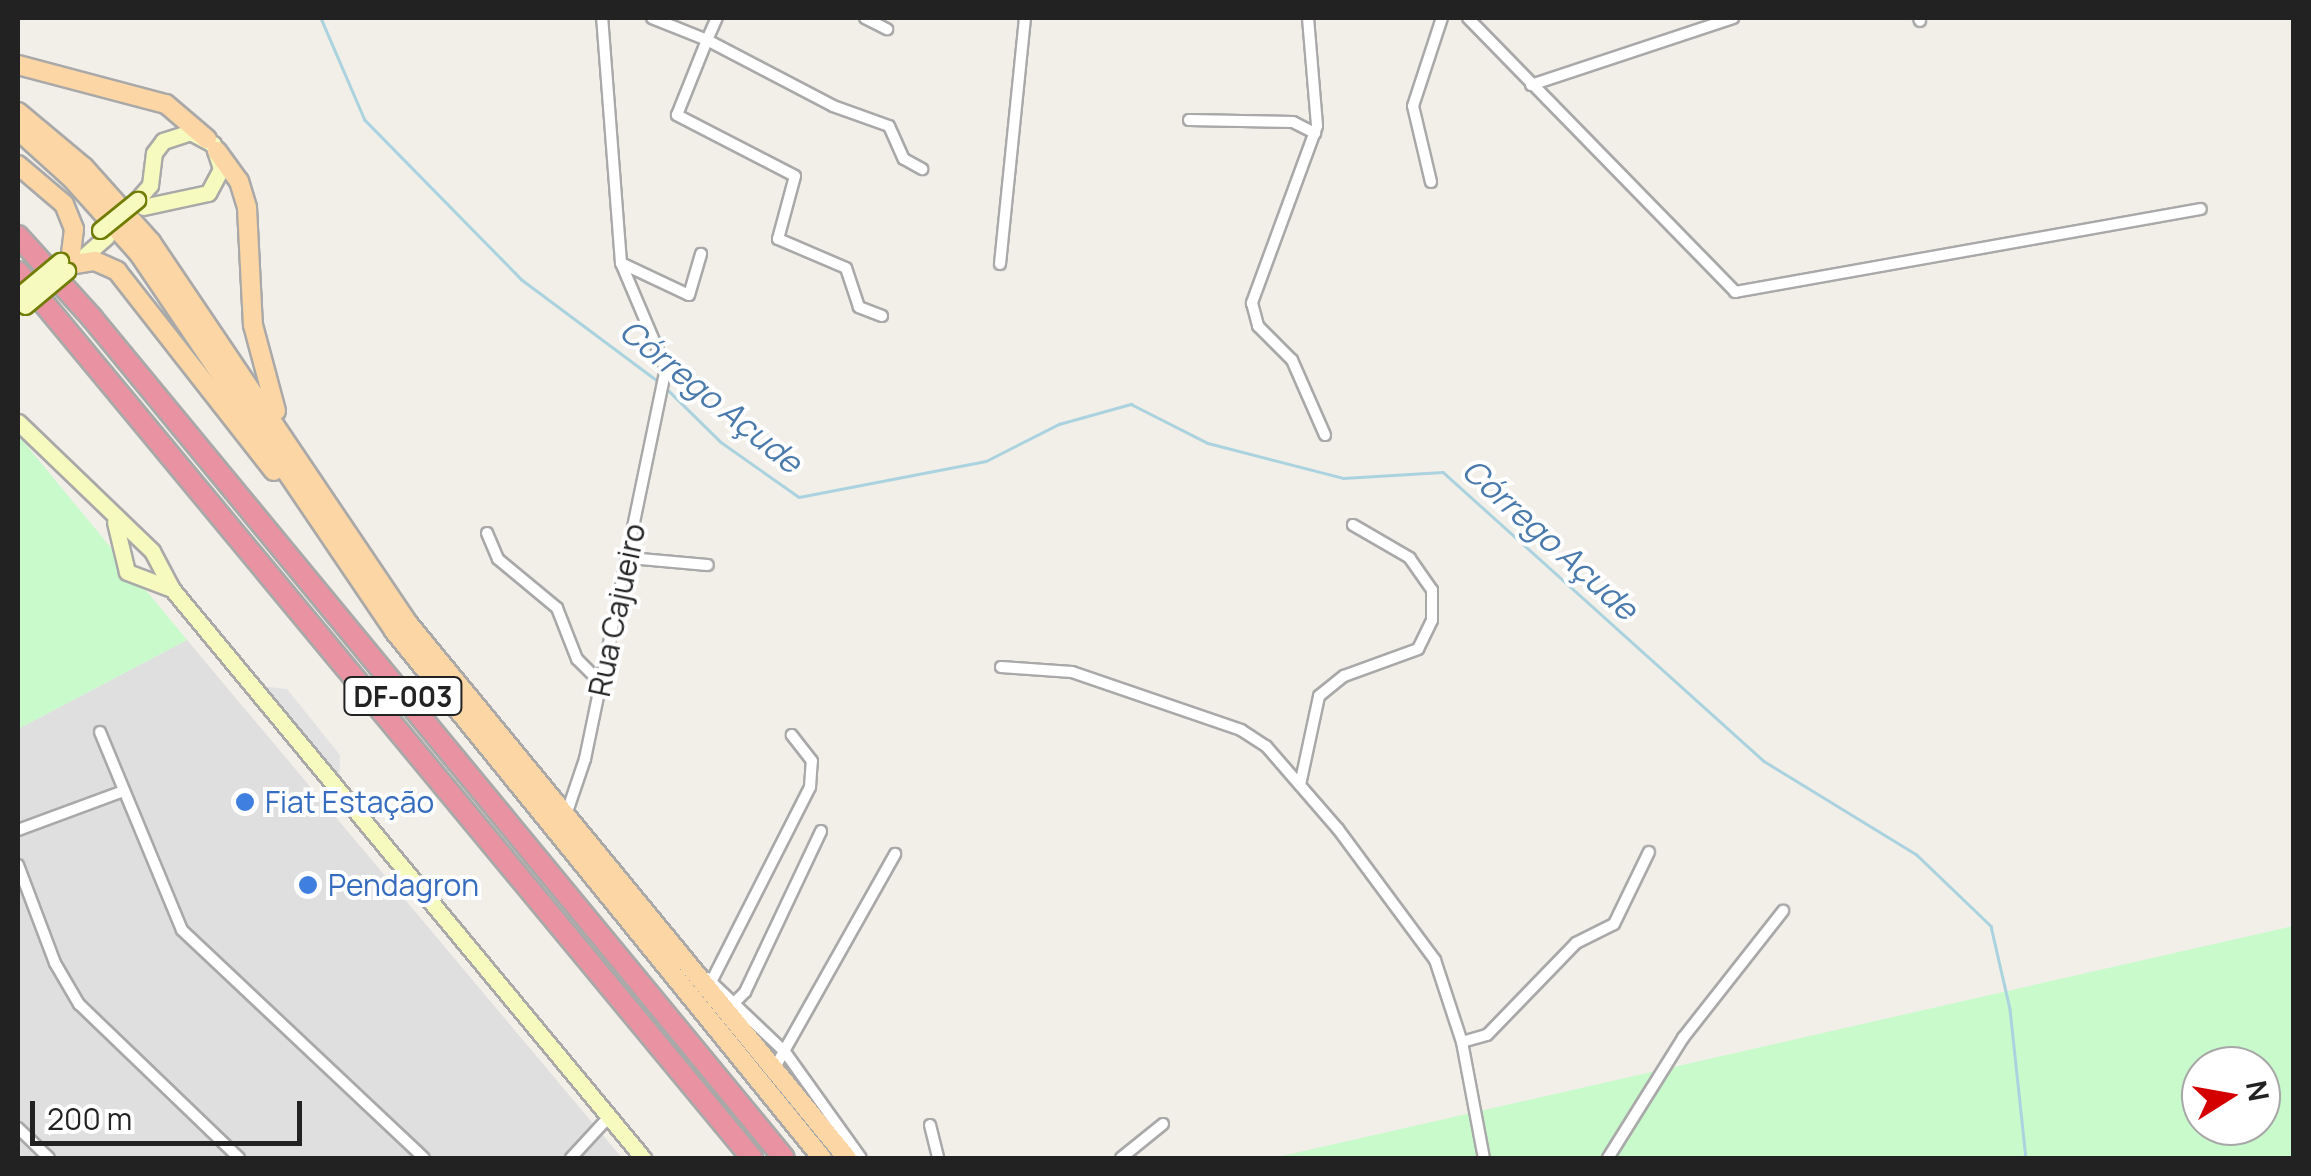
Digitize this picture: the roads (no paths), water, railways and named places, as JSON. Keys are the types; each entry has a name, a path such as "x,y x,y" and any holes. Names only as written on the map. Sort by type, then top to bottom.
{"highway":[{"name":"DF-003","path":"18,236 92,318 784,1158"},
{"name":"DF-003","path":"18,272 747,1155"}],"main road":[{"path":"18,65 166,104 212,145 247,208 253,325 282,431"},
{"path":"18,112 84,167 151,242 282,431 407,622 682,961 729,1005 774,1069 848,1158"},
{"path":"18,130 72,179 147,265 394,631 822,1158"},
{"path":"18,164 64,204 74,229 68,262 95,261 117,270 270,467 310,508"}],"street":[{"path":"602,18 621,264 689,296 702,254"},
{"path":"652,18 707,40 833,106 890,126 904,159 922,169"},
{"path":"717,18 676,119 795,176 778,239 846,268 859,307 882,316"},
{"path":"865,18 888,30"},
{"path":"1000,264 1026,18"},
{"path":"1308,18 1315,133 1252,303 1258,326 1292,360 1325,435"},
{"path":"1431,182 1412,106 1442,18"},
{"path":"1468,18 1735,292 2201,209"},
{"path":"1532,85 1732,18"},
{"path":"1189,120 1293,122 1315,133"},
{"path":"20,307 140,203 150,184 152,161 163,140 190,132 212,145 221,170 208,193 140,203"},
{"name":"Rua Cajueiro","path":"564,819 602,683 666,369 621,264"},
{"path":"18,422 142,544 172,590 643,1158"},
{"path":"114,516 123,562 131,576 172,590"},
{"path":"1300,784 1318,696 1344,676 1418,649 1432,620 1432,590 1410,558 1352,525"},
{"path":"487,533 498,559 556,608 577,659 602,683"},
{"path":"123,562 131,548 142,544"},
{"path":"629,558 708,565"},
{"path":"1001,667 1072,672 1240,730 1266,746 1425,942 1462,1042 1484,1158"},
{"path":"100,732 121,792 182,930 424,1158"},
{"path":"710,986 810,787 812,760 792,735"},
{"path":"18,830 121,792"},
{"path":"821,831 729,1005 785,1052 861,1158"},
{"path":"1462,1042 1487,1035 1576,943 1614,924 1650,852"},
{"path":"774,1069 895,854"},
{"path":"18,865 55,963 79,1004 239,1158"},
{"path":"1608,1158 1683,1038 1783,911"},
{"path":"570,1158 608,1119"},
{"path":"1121,1158 1163,1124"},
{"path":"930,1126 938,1158"},
{"path":"18,1128 49,1158"}],"waterway":[{"name":"Córrego Açude","path":"321,18 365,120 521,279 658,381"},
{"name":"Córrego Açude","path":"668,390 721,442 799,497 986,461 1059,424 1131,404 1208,443 1343,478 1443,472 1764,761 1916,854 1991,926 2010,1009 2026,1158"}],"place":[{"name":"Fiat Estação","path":"245,802"},
{"name":"Pendagron","path":"308,885"}]}
